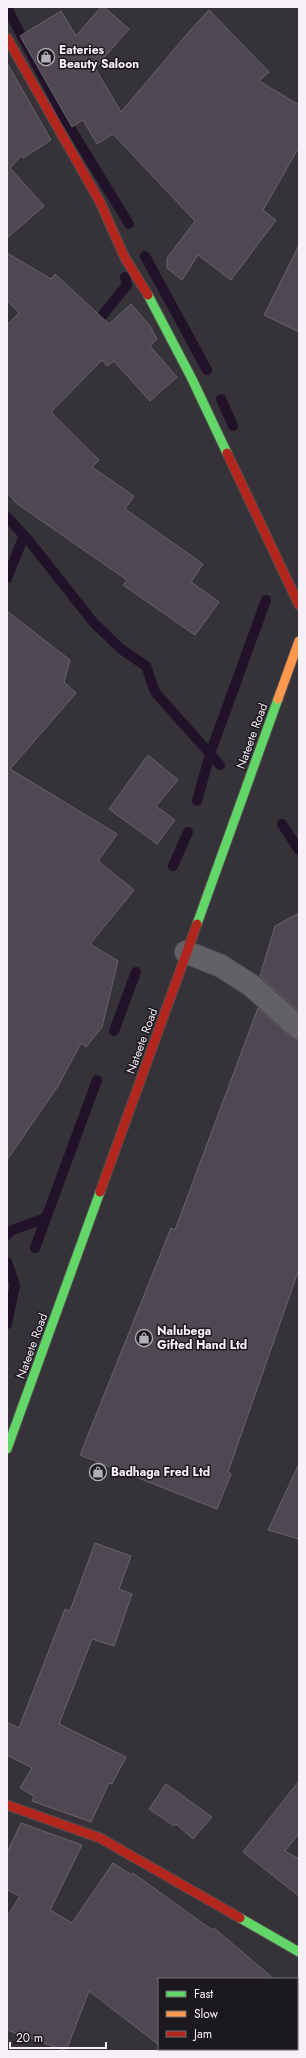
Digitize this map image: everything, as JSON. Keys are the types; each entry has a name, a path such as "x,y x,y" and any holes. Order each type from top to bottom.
{"street":[{"path":"7,38 100,202 125,258 150,298 192,379 299,605"},
{"name":"Nateete Road","path":"7,1449 299,641"},
{"path":"186,952 221,966 252,986 299,1028"},
{"path":"7,1805 100,1838 299,1952"}],"building":[{"path":"101,7 104,7 129,29 95,68 121,112 209,10 269,72 259,81 299,105 299,147 263,210 276,220 231,280 198,255 182,280 167,268 167,258 195,221 113,134 97,144 83,120 72,127 20,36 61,11 76,36"},
{"path":"7,63 51,140 23,158 21,156 10,168 44,206 7,238"},
{"path":"299,245 299,332 264,315"},
{"path":"7,253 51,279 55,274 109,324 131,304 150,326 157,339 150,346 177,377 150,401 114,361 107,366 102,360 51,412 99,460 92,467 134,496 125,509 203,564 191,582 219,602 195,635 123,585 127,580 16,503 7,492 7,325 19,313 7,300"},
{"path":"7,611 70,660 64,682 76,693 10,769 117,834 98,861 134,890 90,944 118,961 102,1027 86,1047 81,1043 58,1086 7,1160"},
{"path":"148,755 178,780 156,806 175,820 157,844 109,809"},
{"path":"299,913 299,1011 260,976 275,926"},
{"path":"258,1008 291,1037 299,1040 299,1269 228,1472 231,1474 217,1509 80,1455 171,1228 175,1230"},
{"path":"299,1464 299,1539 268,1530"},
{"path":"95,1543 131,1556 119,1589 132,1594 114,1646 92,1639 59,1724 126,1757 112,1784 109,1783 91,1822 32,1801 34,1796 20,1788 32,1768 7,1755 7,1722 19,1728 65,1609 70,1611"},
{"path":"299,1781 299,1833 285,1851 299,1859 299,1896 243,1852"},
{"path":"166,1784 212,1817 193,1839 176,1824 174,1826 149,1809"},
{"path":"21,1823 82,1845 50,1910 72,1923 113,1863 132,1875 133,1873 212,1930 214,1928 273,1978 158,1978 158,2044 89,1991 66,2051 7,2030 7,1917 20,1896 7,1890 7,1853"}],"waterway":[{"path":"7,8 66,121 129,224"},
{"path":"145,256 207,370"},
{"path":"93,327 127,285 125,277"},
{"path":"221,399 233,426"},
{"path":"7,517 30,542 93,622 121,649 146,666 155,692 220,765"},
{"path":"7,578 24,536"},
{"path":"197,801 210,754 266,600"},
{"path":"282,824 299,850"},
{"path":"173,866 188,832"},
{"path":"114,1031 136,972"},
{"path":"35,1248 97,1080"},
{"path":"7,1235 12,1230 46,1218"},
{"path":"7,1262 15,1285 7,1324"}],"traffic: fast":[{"path":"148,295 192,379 227,453"},
{"path":"197,924 278,699"},
{"path":"7,1449 100,1192"},
{"path":"240,1918 299,1952"}],"traffic: slow":[{"path":"278,699 299,641"}],"traffic: jam":[{"path":"7,38 100,202 125,258 148,295"},
{"path":"227,453 299,605"},
{"path":"100,1192 197,924"},
{"path":"7,1805 100,1838 240,1918"}],"place":[{"name":"Eateries Beauty Saloon","path":"46,57"},
{"name":"Nalubega Gifted Hand Ltd","path":"144,1338"},
{"name":"Badhaga Fred Ltd","path":"98,1472"}]}
